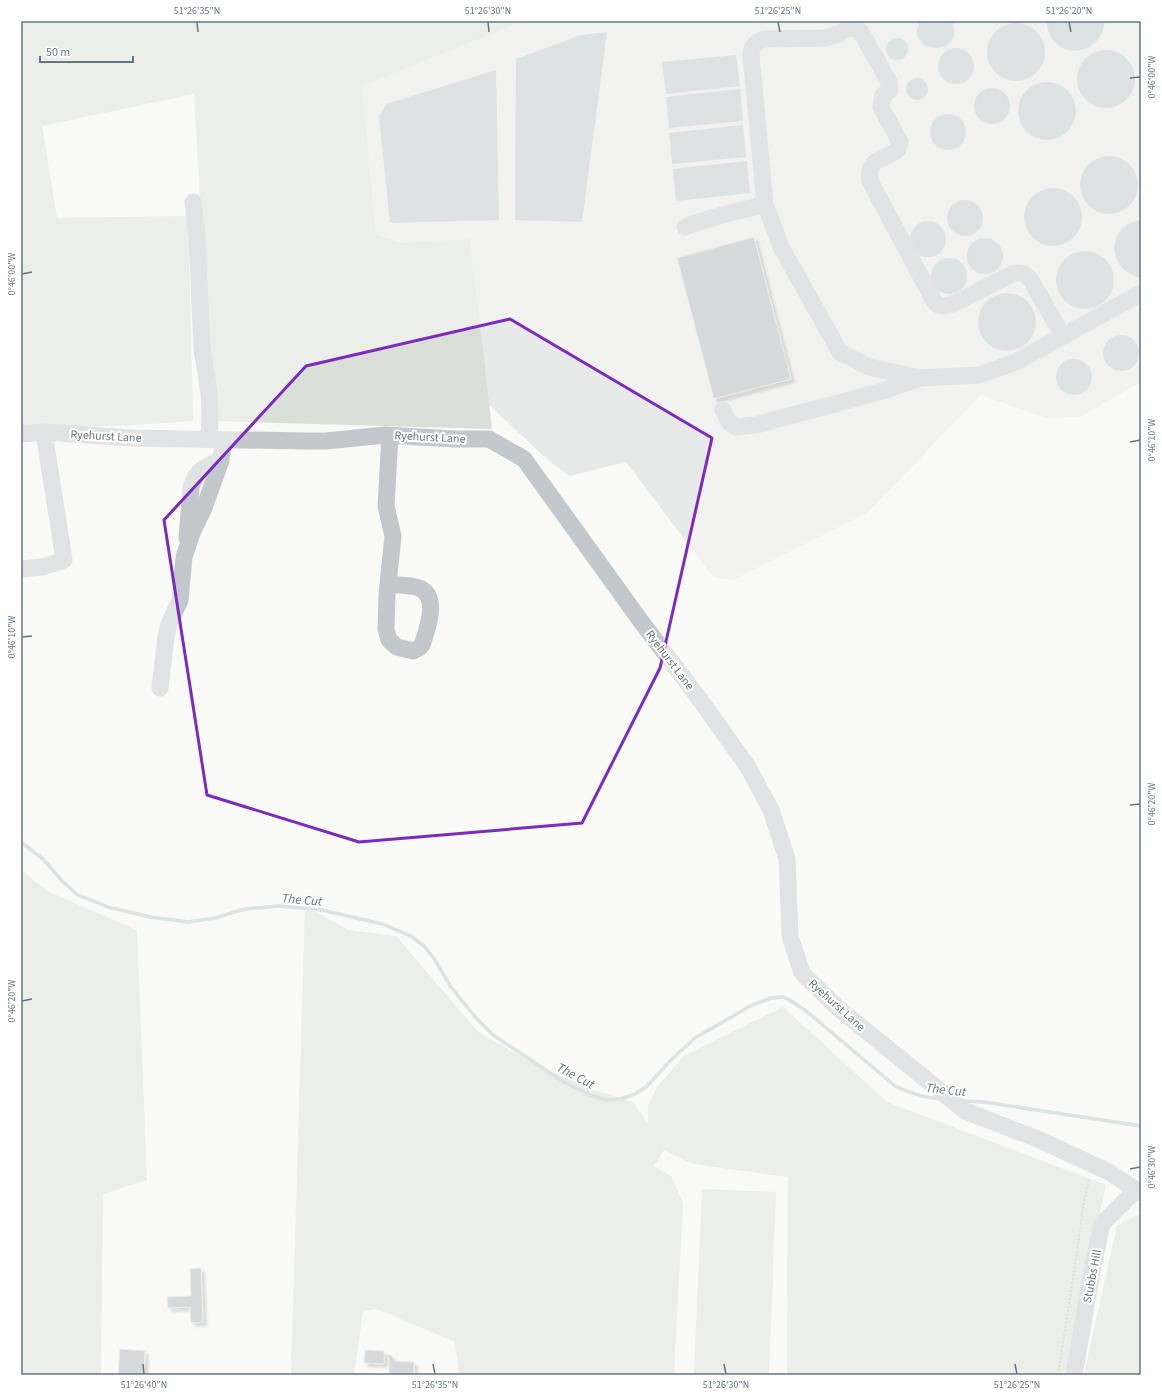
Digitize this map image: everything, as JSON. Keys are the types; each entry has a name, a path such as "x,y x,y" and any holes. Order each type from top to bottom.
{"street":[{"path":"1063,336 1032,282 1027,275 1023,273 1012,274 953,304 942,306 937,305 934,301 870,181 870,166 874,162 895,152 900,145 900,142 881,107 883,95 890,90 889,82 861,32 853,24 839,34 825,38 764,39 754,45 751,50 765,204 781,247 840,352 869,367 920,378 979,375 1016,362 1141,293"},
{"path":"160,688 166,637 169,624 180,600 184,557 221,461 217,440 210,418 209,393 202,349 197,236 193,202"},
{"path":"685,227 704,219 747,210 765,204"},
{"path":"723,410 729,422 736,427 756,425 879,392 920,378"},
{"path":"21,569 43,567 64,560 44,432"},
{"name":"Ryehurst Lane","path":"21,434 44,432 132,438 217,440 326,441 390,436 489,440 524,459 748,767 761,791 771,810 787,859 790,936 802,973 838,1008 965,1111 1038,1139 1092,1164 1109,1172 1139,1192"},
{"path":"388,584 393,536 386,506 390,436"},
{"name":"Stubbs Hill","path":"1074,1375 1102,1224 1139,1192"}],"path":[{"path":"1058,1375 1084,1201 1092,1164"}],"highlighted area":[{"path":"510,319 712,438 660,668 582,823 359,842 207,795 164,520 306,366"}],"shaded area":[{"path":"21,21 524,21 362,86 376,235 402,243 470,239 492,429 213,421 194,94 42,126 57,218 188,216 193,421 107,426 21,427"},
{"path":"524,21 1141,21 1141,382 1080,417 1047,418 981,395 867,513 733,580 713,577 626,462 570,476 548,460 488,404 470,239 402,243 376,235 362,86"},
{"path":"920,21 952,21 954,33 951,42 944,47 935,48 927,46 920,41 917,32"},
{"path":"1047,21 1105,21 1101,34 1094,44 1084,49 1074,51 1064,49 1055,43 1049,34"},
{"path":"1016,23 1027,25 1040,36 1043,41 1045,52 1043,63 1032,76 1027,79 1016,81 1005,79 992,68 989,63 987,52 989,41 1000,28 1005,25"},
{"path":"607,32 582,222 515,220 516,59 581,35"},
{"path":"897,38 905,41 908,49 905,57 897,60 889,57 886,49 889,41"},
{"path":"960,48 969,53 973,59 973,73 969,79 960,84 952,84 943,79 939,73 938,62 943,53 949,49"},
{"path":"1106,50 1117,52 1130,63 1133,68 1135,79 1133,90 1122,103 1117,106 1106,108 1095,106 1082,95 1079,90 1077,79 1079,68 1090,55 1095,52"},
{"path":"736,55 740,86 666,94 662,62"},
{"path":"496,70 499,220 390,223 379,117 386,104"},
{"path":"917,78 925,81 928,89 925,97 917,100 909,97 906,89 909,81"},
{"path":"1047,82 1058,84 1068,90 1074,100 1076,111 1074,122 1068,132 1058,138 1047,140 1036,138 1026,132 1020,122 1018,111 1020,100 1026,90 1036,84"},
{"path":"996,88 1005,93 1009,99 1009,113 1005,119 996,124 988,124 979,119 975,113 974,102 979,93 985,89"},
{"path":"740,89 743,121 669,128 666,97"},
{"path":"952,114 961,119 965,125 965,139 961,145 952,150 944,150 935,145 931,139 930,128 935,119 941,115"},
{"path":"743,125 746,157 672,164 669,133"},
{"path":"1109,156 1120,158 1130,164 1136,174 1138,185 1136,196 1130,206 1120,212 1109,214 1098,212 1088,206 1082,196 1080,185 1082,174 1088,164 1098,158"},
{"path":"747,161 750,193 676,201 673,169"},
{"path":"1053,188 1064,190 1074,196 1080,206 1082,217 1080,228 1074,238 1064,244 1053,246 1042,244 1032,238 1026,228 1024,217 1026,206 1032,196 1042,190"},
{"path":"969,200 978,205 982,211 982,225 978,231 969,236 961,236 952,231 948,225 947,214 952,205 958,201"},
{"path":"1141,220 1141,278 1129,273 1121,266 1116,257 1114,248 1116,238 1121,230 1129,224"},
{"path":"932,221 941,226 945,232 945,246 941,252 932,257 924,257 915,252 911,246 910,235 915,226 921,222"},
{"path":"989,238 998,243 1002,249 1002,263 998,269 989,274 981,274 972,269 968,263 967,252 972,243 978,239"},
{"path":"1085,251 1096,253 1106,259 1112,269 1114,280 1112,291 1106,301 1096,307 1085,309 1074,307 1064,301 1058,291 1056,280 1058,269 1064,259 1074,253"},
{"path":"953,258 962,263 966,269 966,283 962,289 953,294 945,294 936,289 932,283 931,272 936,263 942,259"},
{"path":"1007,293 1018,295 1028,301 1034,311 1036,322 1034,333 1028,343 1018,349 1007,351 996,349 986,343 980,333 978,322 980,311 986,301 996,295"},
{"path":"1125,335 1134,340 1138,346 1138,360 1134,366 1125,371 1117,371 1108,366 1104,360 1103,349 1108,340 1114,336"},
{"path":"1078,359 1087,364 1091,370 1091,384 1087,390 1078,395 1070,395 1061,390 1057,384 1056,373 1061,364 1067,360"},
{"path":"21,870 47,891 137,930 147,1180 103,1194 101,1375 21,1375"},
{"path":"305,906 348,930 396,936 478,1032 542,1068 597,1091 633,1102 648,1124 648,1105 657,1087 684,1056 783,1007 887,1102 1106,1185 1065,1375 787,1375 788,1177 693,1164 664,1150 654,1166 671,1176 683,1203 674,1375 459,1375 455,1342 377,1309 363,1311 354,1375 291,1375"},
{"path":"702,1189 776,1192 769,1375 694,1375"},
{"path":"1141,1213 1141,1375 1084,1375 1117,1226"}],"building":[{"path":"754,237 791,379 714,399 677,258"},
{"path":"201,1268 203,1322 191,1323 190,1307 168,1308 167,1297 191,1296 190,1269"},
{"path":"120,1349 145,1351 144,1375 118,1375"},
{"path":"365,1350 384,1351 384,1355 391,1355 395,1361 414,1362 414,1375 389,1375 389,1358 384,1357 384,1364 364,1363"}],"waterway":[{"name":"The Cut","path":"21,842 43,859 63,882 78,895 108,907 150,917 188,922 215,918 245,909 279,906 322,910 382,924 411,936 425,947 435,960 451,987 477,1019 493,1035 564,1082 588,1094 606,1100 620,1099 635,1094 646,1087 673,1058 695,1038 752,1005 771,998 783,997 805,1010 895,1086 917,1095 940,1099"},
{"name":"The Cut","path":"962,1101 984,1102 1141,1126"}]}
